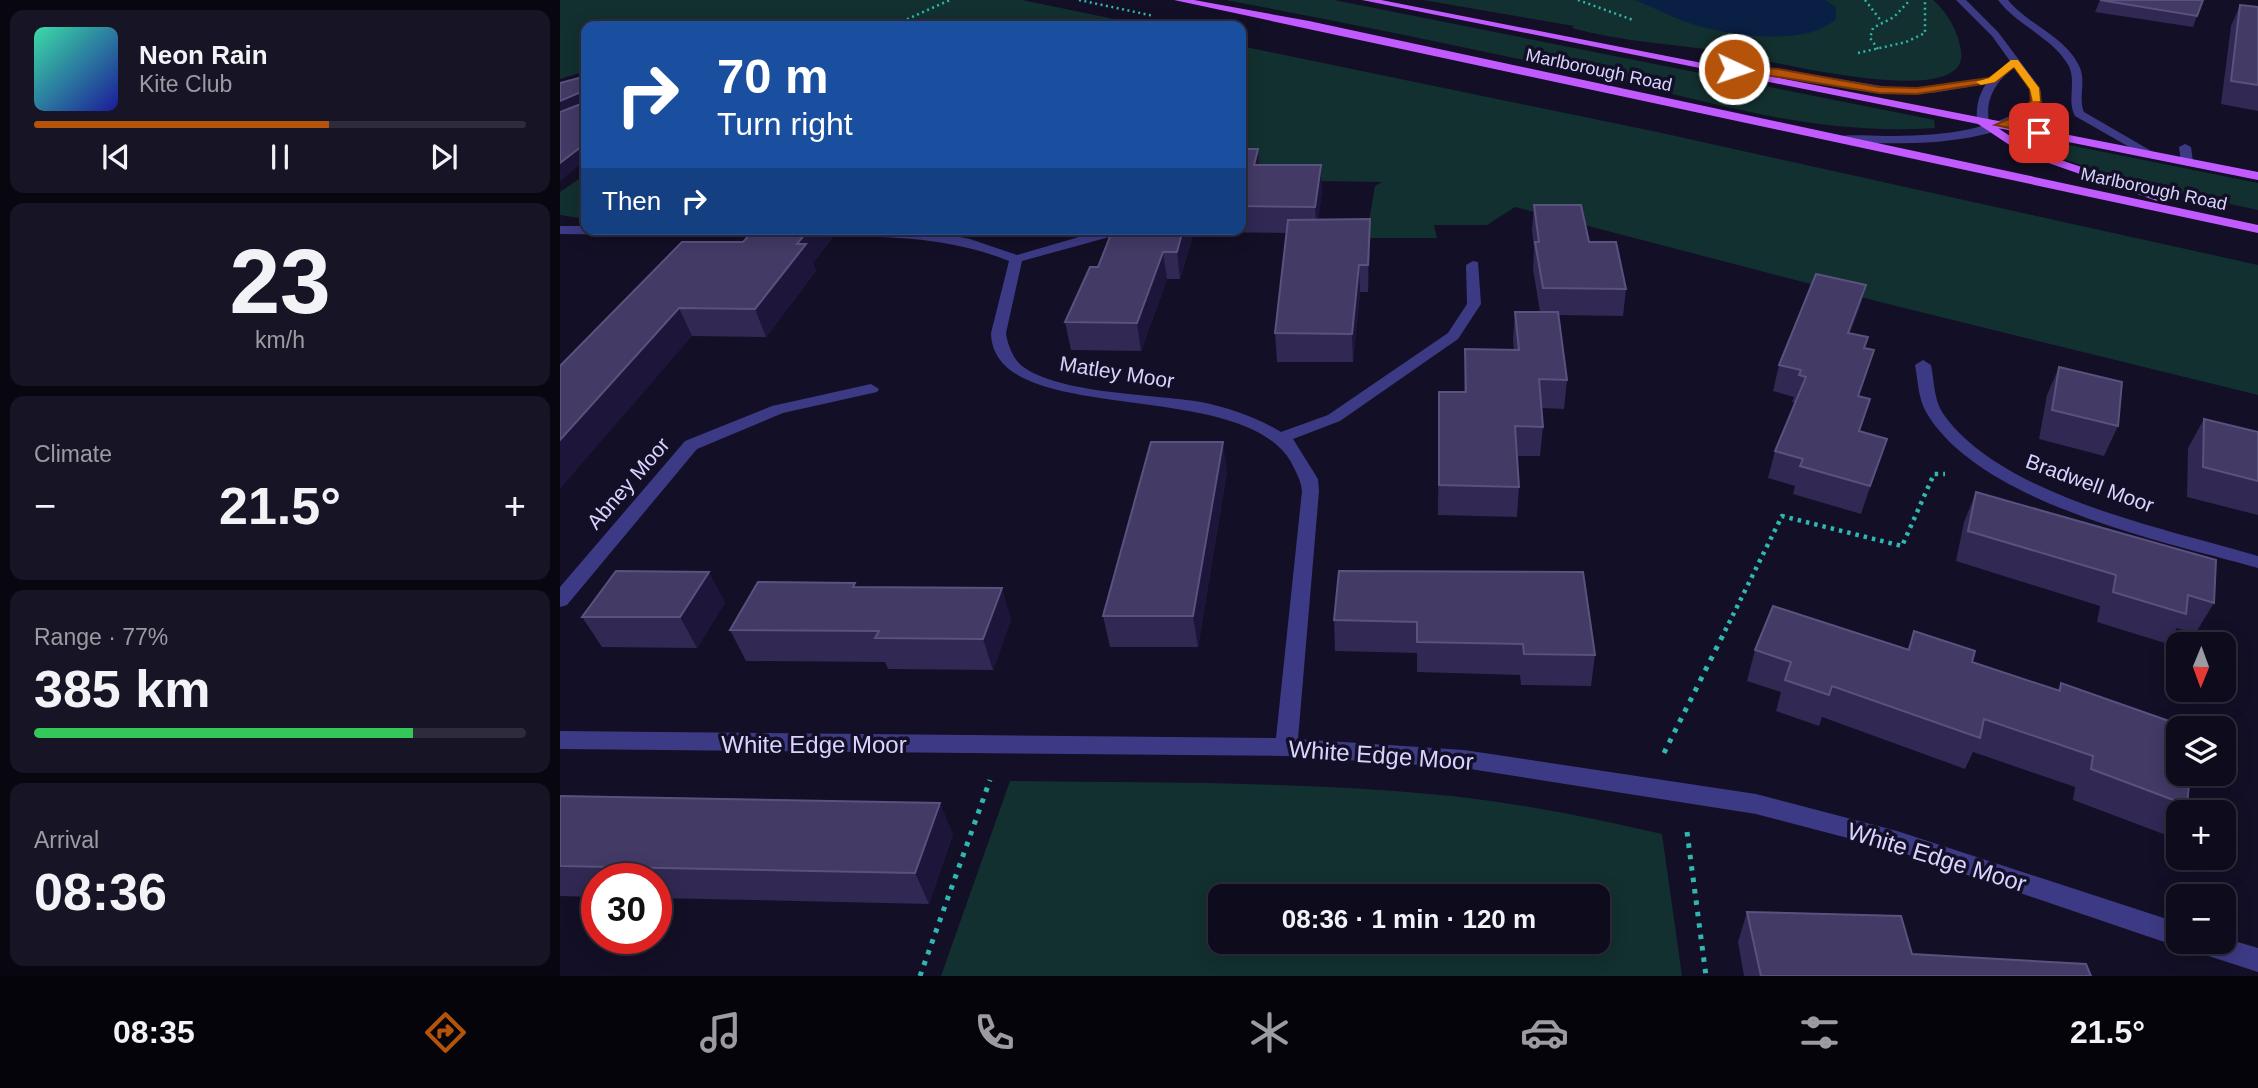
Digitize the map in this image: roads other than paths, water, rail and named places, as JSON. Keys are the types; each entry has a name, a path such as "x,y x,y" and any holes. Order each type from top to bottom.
{"main road":[{"name":"Marlborough Road","path":"1179,0 1309,24 1831,139 2258,229"},
{"name":"Marlborough Road","path":"1367,0 2258,176"},
{"path":"1991,125 2027,152 2243,226"}],"street":[{"path":"1831,139 1904,140 1991,125 2021,117 2036,102 2035,88 1986,23 1961,0"},
{"path":"2003,0 2071,61 2080,82 2075,101 2079,114 2149,154"},
{"path":"1712,68 1778,72 1888,90 1932,90 1992,80 2015,62"},
{"path":"1991,125 1980,110 1992,80"},
{"path":"2185,147 2187,162"},
{"path":"560,230 581,230"},
{"path":"926,235 968,240 1016,259 1101,235"},
{"name":"Matley Moor","path":"1016,259 999,342 1006,360 1023,374 1089,393 1197,406 1249,419 1283,437 1299,458 1309,479 1306,559 1286,747"},
{"path":"1283,437 1334,418 1452,336 1464,324 1474,304 1473,265"},
{"name":"Bradwell Moor","path":"1923,365 1932,410 1968,451 1998,471 2040,492 2107,516 2258,562"},
{"name":"Abney Moor","path":"560,600 691,445 778,409 871,389"},
{"name":"White Edge Moor","path":"560,740 1286,747 1464,759 1648,785 1756,804 1896,841 2166,931"},
{"path":"2236,953 2258,960"}],"water":[{"path":"1635,0 1825,0 1836,7 1836,19 1805,34 1744,35 1689,23"}]}
